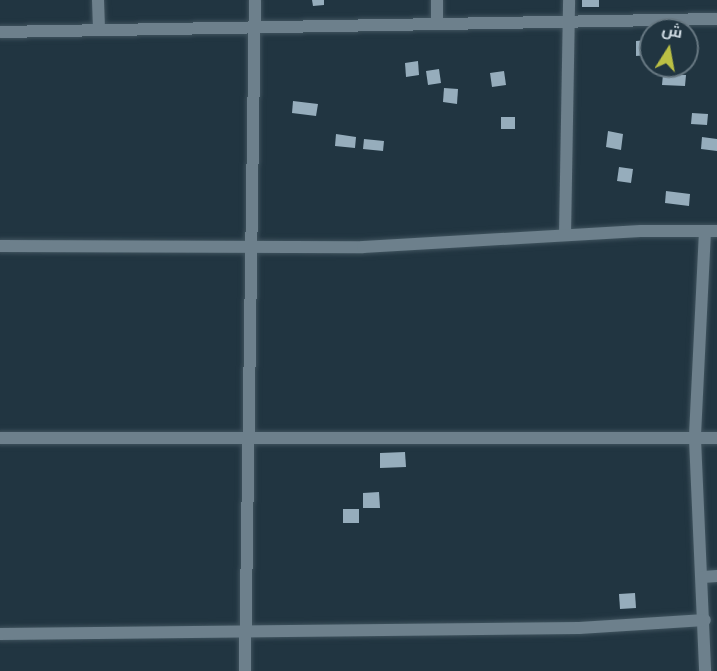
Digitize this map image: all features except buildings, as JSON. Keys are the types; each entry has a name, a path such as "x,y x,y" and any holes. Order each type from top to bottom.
{"street":[{"path":"98,0 99,29"},
{"path":"245,671 255,0"},
{"path":"437,0 437,22"},
{"path":"565,235 569,0"},
{"path":"0,32 255,28 437,22 717,19"},
{"path":"0,246 251,248 375,246 565,235 711,231 695,439 705,620 705,671"},
{"path":"0,438 584,435 717,438"},
{"path":"703,577 717,576"},
{"path":"0,634 567,628 705,620"}]}
